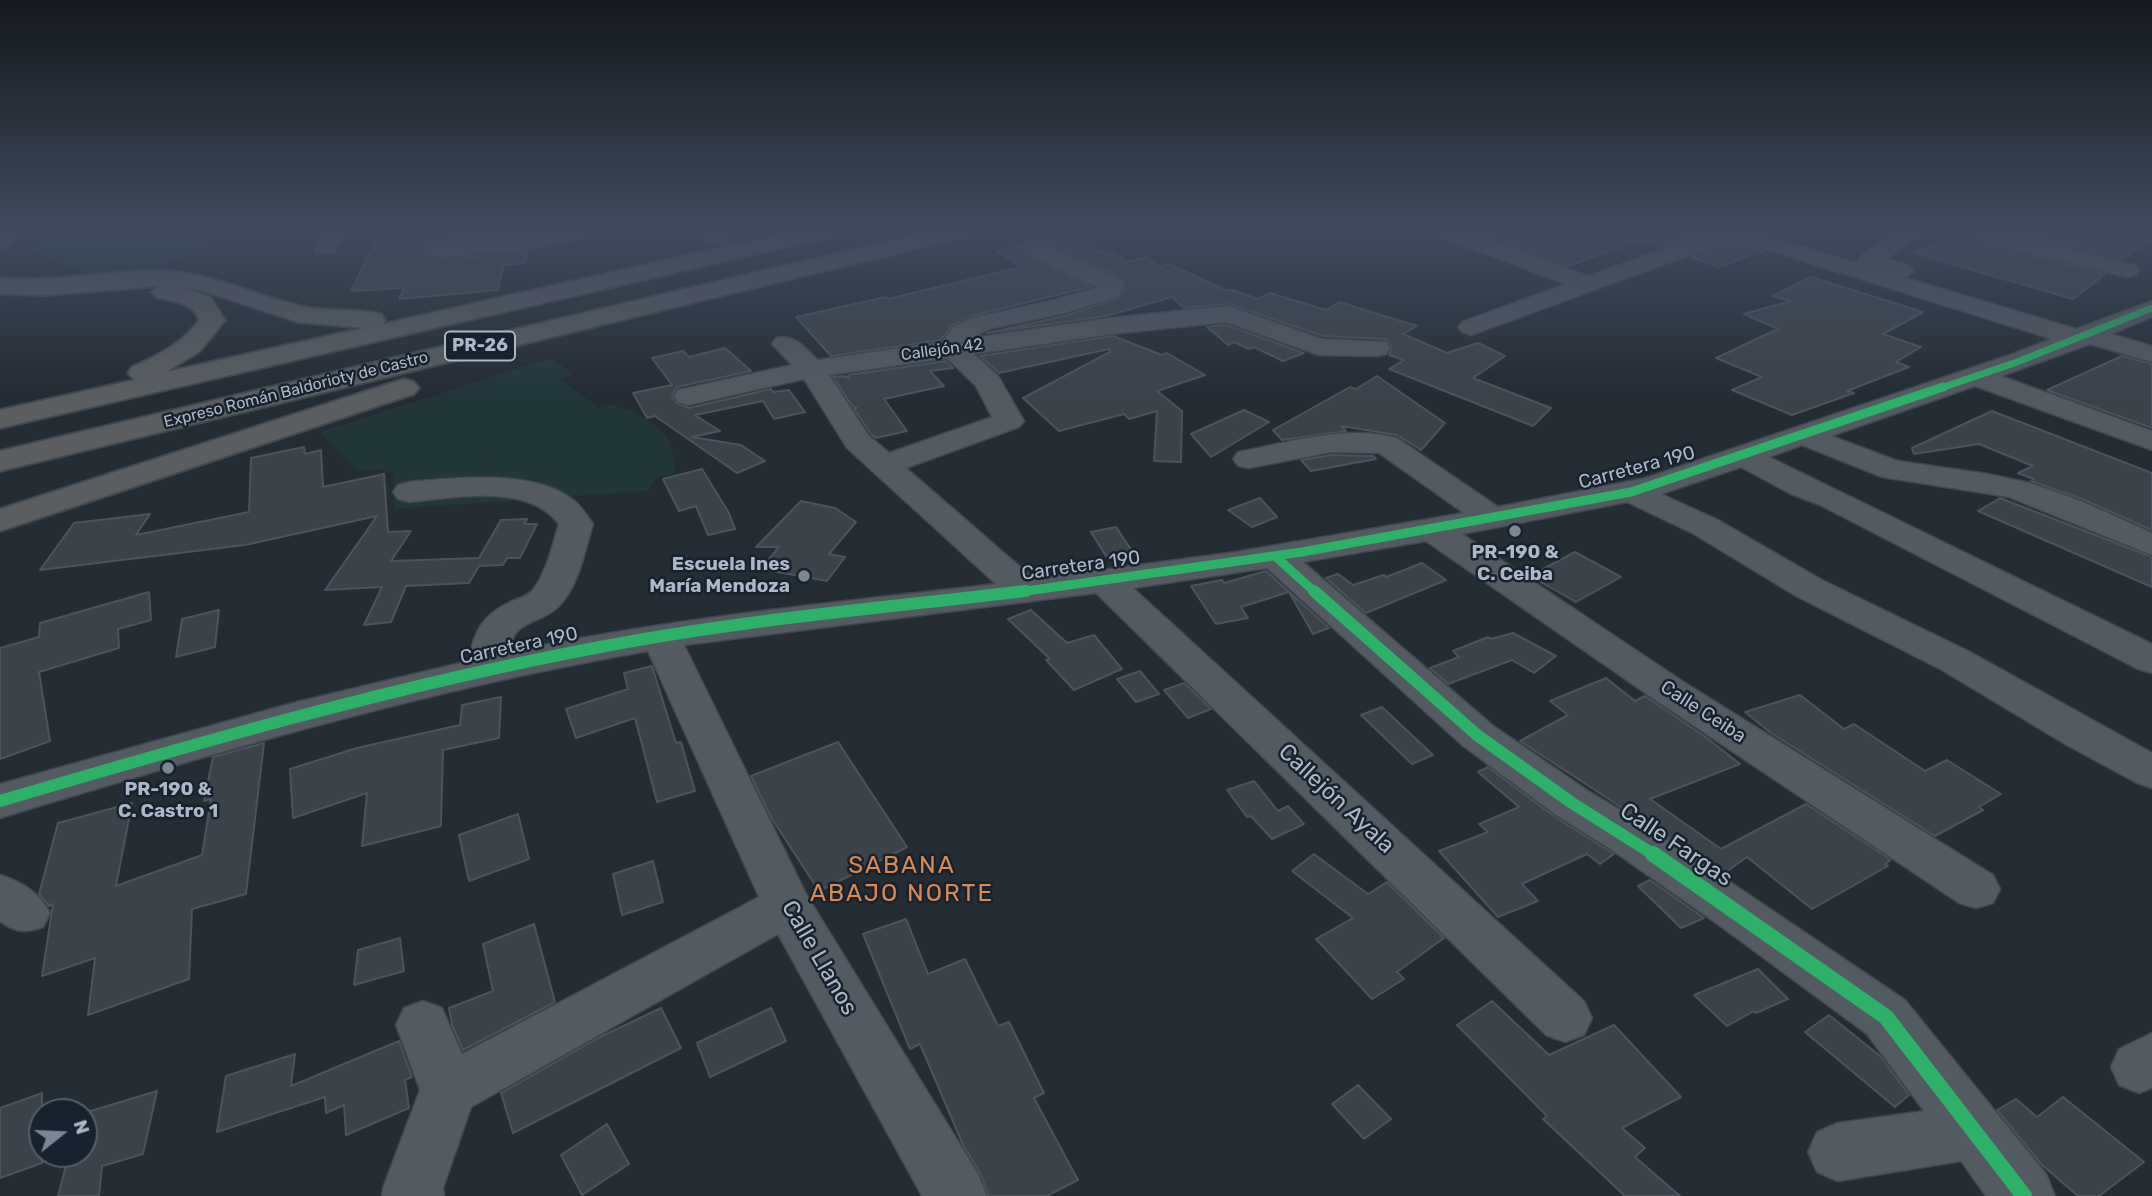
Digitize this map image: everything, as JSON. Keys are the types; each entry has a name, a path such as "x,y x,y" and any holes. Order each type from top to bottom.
{"highway":[{"path":"9,287 38,287"},
{"path":"219,287 288,311 323,318 403,319 468,311"},
{"path":"0,418 576,287"},
{"name":"Expreso Román Baldorioty de Castro","path":"0,437 642,287"},
{"name":"Expreso Román Baldorioty de Castro","path":"0,461 727,287"},
{"path":"0,310 100,292 151,291 173,293 203,302 210,310 212,320 197,340 158,365 102,387 0,418"},
{"path":"0,520 391,392 634,319 705,292"}],"street":[{"path":"885,465 1009,421 988,382 953,348 962,333 981,323 1055,308 1110,291 1111,287"},
{"path":"1471,327 1580,287"},
{"path":"1911,287 1956,301 2092,334 2152,354"},
{"path":"1956,287 1969,293 1956,301"},
{"name":"Callejón 42","path":"688,396 812,369 1111,326 1228,314 1319,346 1377,348"},
{"name":"Carretera 190","path":"0,801 230,733 361,698 487,670 661,637 1276,557 1644,489 2092,334 2152,317"},
{"path":"785,344 812,369 858,442 1026,591"},
{"path":"1974,376 2152,441"},
{"path":"1804,435 1856,458 1892,469 2022,491 2152,545"},
{"path":"1249,459 1331,443 1386,444 1492,518"},
{"path":"1744,456 2152,660"},
{"path":"410,492 464,487 525,490 561,505 576,524 559,574 545,600 513,615 492,636 487,670"},
{"path":"1802,487 1816,499 1887,539 2152,676"},
{"path":"1644,489 2129,738 2152,741"},
{"path":"1644,489 1809,588 1956,661 2080,734 2152,772"},
{"name":"Calle Ceiba","path":"1433,530 1668,690 1976,889"},
{"name":"Calle Fargas","path":"1276,557 1486,742 1572,803 1715,896 1886,1017 1976,1130 2024,1196"},
{"name":"Callejón Ayala","path":"1104,581 1565,1018"},
{"name":"Calle Llanos","path":"661,637 787,905 956,1196"},
{"path":"448,1090 787,905"},
{"path":"413,1196 448,1090 423,1025"},
{"path":"1838,1152 1976,1130"}],"green space":[{"path":"551,358 573,374 559,379 600,408 612,404 643,417 659,429 670,443 675,473 658,477 648,491 394,509 394,473 378,469 358,472 320,432"}],"building":[{"path":"353,287 499,287 498,290 399,299 404,288 351,291"},
{"path":"939,287 1090,287 971,316 952,325 941,340 831,356 796,317 886,297 888,299"},
{"path":"1125,287 1219,287 1258,299 1270,293 1326,310 1339,302 1417,326 1403,334 1447,353 1478,343 1505,356 1473,378 1551,408 1533,426 1389,369 1404,360 1389,355 1392,347 1386,339 1323,336 1229,304 1184,308 1172,297 1106,316 987,333 1065,316 1121,297"},
{"path":"1791,287 1842,287 1923,312 1883,334 1921,347 1896,362 1909,367 1847,391 1854,393 1792,415 1732,390 1762,377 1716,358 1778,329 1744,314 1791,301 1773,296"},
{"path":"2031,287 2089,287 2073,299"},
{"path":"1226,325 1304,353 1283,361 1254,347 1249,349 1234,342 1228,345 1207,327"},
{"path":"1113,336 1162,355 1167,353 1205,375 1157,391 1182,411 1181,462 1154,461 1157,411 1129,419 1124,414 1059,431 1023,398 1110,352 1109,349 999,373 980,356"},
{"path":"725,348 751,371 677,387 672,395 676,403 689,408 771,389 773,392 789,390 805,412 774,419 763,401 695,415 720,431 692,437 741,445 765,461 737,473 655,416 647,418 633,393 672,385 652,358 683,351 689,357"},
{"path":"2122,356 2152,364 2152,428 2047,390"},
{"path":"946,361 953,368 930,371 944,386 884,399 907,431 876,438 833,377 849,378 848,375"},
{"path":"1377,376 1445,423 1421,450 1397,435 1341,426 1346,431 1282,440 1273,430 1350,387 1356,389"},
{"path":"1244,410 1269,422 1211,457 1191,434"},
{"path":"1992,411 2152,473 2152,530 2082,499 2031,481 2034,479 2018,473 2033,466 1979,444 1914,454 1912,448"},
{"path":"304,447 305,454 321,450 323,487 384,474 388,532 411,531 391,561 479,558 501,520 527,519 524,524 537,524 520,558 507,558 503,565 479,566 469,583 406,586 391,622 364,625 382,587 325,590 377,516 245,545 40,570 74,523 150,514 136,535 249,512 251,458"},
{"path":"1331,455 1373,456 1376,459 1311,471 1301,460"},
{"path":"702,469 729,513 735,529 708,535 696,506 679,511 663,479"},
{"path":"1260,498 1277,517 1252,527 1228,510"},
{"path":"2000,498 2152,557 2152,587 1978,511"},
{"path":"801,501 835,508 856,522 829,554 845,557 827,581 761,569 779,547 756,547"},
{"path":"1116,527 1132,551 1106,556 1091,532"},
{"path":"1575,552 1621,577 1576,602 1530,576"},
{"path":"1422,563 1446,580 1366,613 1326,578 1338,574 1353,585 1384,575 1386,577"},
{"path":"1266,571 1329,628 1313,634 1289,592 1241,607 1248,618 1216,624 1191,586 1222,580 1224,583"},
{"path":"149,592 151,620 118,629 119,648 39,672 50,741 0,759 0,648 39,637 40,623"},
{"path":"219,610 215,647 176,657 182,619"},
{"path":"1031,610 1067,643 1094,635 1122,669 1074,690 1046,660 1050,659 1008,619"},
{"path":"1513,633 1556,656 1534,673 1512,660 1448,684 1430,668 1459,657 1453,651 1488,637 1491,639"},
{"path":"652,666 676,743 681,742 695,791 657,802 635,718 576,738 566,709 628,689 624,673"},
{"path":"1140,671 1159,694 1136,702 1117,679"},
{"path":"1606,678 1635,701 1645,696 1740,764 1650,799 1721,849 1806,804 1891,860 1885,864 1888,866 1812,909 1747,857 1723,874 1520,741 1568,715 1550,701"},
{"path":"1184,683 1211,709 1188,718 1164,690"},
{"path":"1800,695 1844,729 1854,724 1925,771 1947,760 2001,794 1979,807 1983,810 1935,836 1771,733 1745,712"},
{"path":"501,697 499,738 443,750 441,826 362,846 367,793 293,818 290,769 357,748 460,725 462,705"},
{"path":"1382,707 1433,755 1412,764 1361,715"},
{"path":"838,742 907,847 819,891 772,819 751,776"},
{"path":"264,743 246,894 192,909 189,979 88,1015 95,958 42,976 53,904 49,906 39,894 58,823 132,803 116,886 202,855 211,799 204,801 213,757"},
{"path":"1488,767 1555,817 1614,854 1600,864 1587,854 1522,884 1538,901 1498,917 1439,851 1488,832 1479,824 1519,807 1478,772"},
{"path":"1254,781 1278,811 1288,806 1304,824 1272,839 1251,816 1247,817 1227,790"},
{"path":"518,814 529,859 469,881 459,835"},
{"path":"1314,854 1368,894 1387,882 1444,938 1397,972 1404,979 1372,999 1316,939 1353,918 1292,871"},
{"path":"653,861 663,902 622,915 613,874"},
{"path":"1650,880 1704,918 1681,928 1638,886"},
{"path":"906,919 928,974 965,959 998,1026 1009,1022 1044,1093 1034,1098 1078,1180 1047,1196 989,1196 980,1173 963,1145 920,1044 910,1049 863,934"},
{"path":"534,924 555,1002 463,1050 452,1025 449,1008 493,991 483,944"},
{"path":"400,938 404,971 354,985 358,950"},
{"path":"1758,969 1788,999 1756,1013 1754,1011 1727,1026 1694,995"},
{"path":"1492,1001 1549,1055 1614,1025 1681,1097 1622,1128 1645,1148 1635,1157 1680,1196 1625,1196 1543,1119 1547,1116 1457,1025"},
{"path":"661,1008 681,1048 513,1133 501,1093 598,1038"},
{"path":"771,1008 786,1041 710,1077 697,1043"},
{"path":"1829,1015 1880,1056 1909,1095 1895,1107 1805,1032"},
{"path":"399,1041 412,1077 405,1080 409,1108 346,1135 344,1105 326,1113 325,1097 217,1132 226,1076 295,1054 291,1086"},
{"path":"1358,1085 1391,1119 1364,1139 1332,1104"},
{"path":"157,1091 143,1154 102,1166 99,1196 58,1196 65,1168 98,1168 98,1109"},
{"path":"42,1093 42,1098 28,1098"},
{"path":"2063,1097 2144,1162 2099,1196 2078,1196 2042,1165 1997,1110 2016,1099 2037,1117"},
{"path":"28,1098 28,1168 0,1178 0,1108"},
{"path":"607,1124 629,1164 582,1195 561,1155"}],"cycle path":[{"path":"0,801 223,736 372,697 598,647 724,627 1170,572 1302,552 1631,492 2017,362 2152,308"},
{"path":"1276,557 1477,735 1572,803 1628,837 1736,911 1886,1017 2024,1196"}],"place":[{"name":"PR-190 & C. Ceiba","path":"1515,531"},
{"name":"Escuela Ines María Mendoza","path":"804,576"},
{"name":"PR-190 & C. Castro 1","path":"168,768"}],"district":[{"name":"SABANA ABAJO NORTE","path":"902,880"}]}
